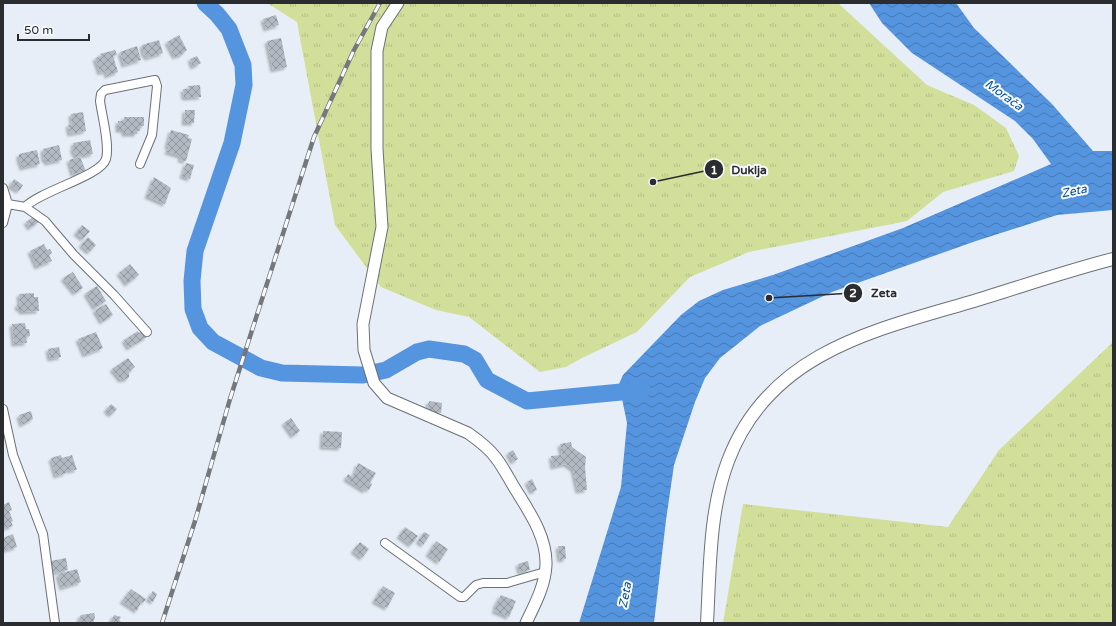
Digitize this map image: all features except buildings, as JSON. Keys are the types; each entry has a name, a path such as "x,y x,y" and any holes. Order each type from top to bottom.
{"main road":[{"path":"707,623 715,517 723,477 735,446 746,426 762,404 780,385 818,356 859,336 1113,259"}],"street":[{"path":"398,3 382,28 377,51 377,150 382,227 363,324 362,338 366,361 374,384 387,398 468,433 496,457 540,531 544,546 545,572 543,586 526,623"},
{"path":"25,207 54,189 94,172 102,165 106,159 106,150 100,100 101,94 105,90 155,80 157,86 152,135 140,164"},
{"path":"3,188 8,204 3,223"},
{"path":"8,204 25,207 45,221 74,255 114,295 147,332"},
{"path":"3,409 17,466 43,534 55,623"},
{"path":"385,543 460,597 464,597 476,585 483,583 507,583 545,572"}],"green space":[{"path":"267,3 838,3 927,85 974,105 1006,128 1019,156 1014,171 943,192 907,221 749,252 690,277 637,332 566,367 540,372 469,317 436,310 381,287 335,225 297,22"},
{"path":"1113,342 1113,623 723,623 743,504 948,527 999,450"}],"water":[{"name":"Morača","path":"869,3 956,3 974,28 1052,104 1093,151 1113,151 1113,210 1057,215 976,241 832,292 760,326 720,358 705,378 695,402 674,465 654,623 579,623 621,487 627,423 619,384 623,375 681,315 699,301 723,290 773,275 903,228 1051,164 1033,139 1015,121 912,53 882,23"}],"waterway":[{"path":"205,3 217,14 229,29 243,65 244,85 232,143 195,251 192,281 193,309 200,328 213,342 261,368 282,373 363,375 386,370 417,352 429,349 464,354 475,360 487,380 527,401 642,390"}],"railway":[{"path":"162,623 195,521 230,399 314,137 354,50 380,3"}],"place":[{"name":"Duklja","path":"653,182"},
{"name":"Zeta","path":"769,298"}]}
